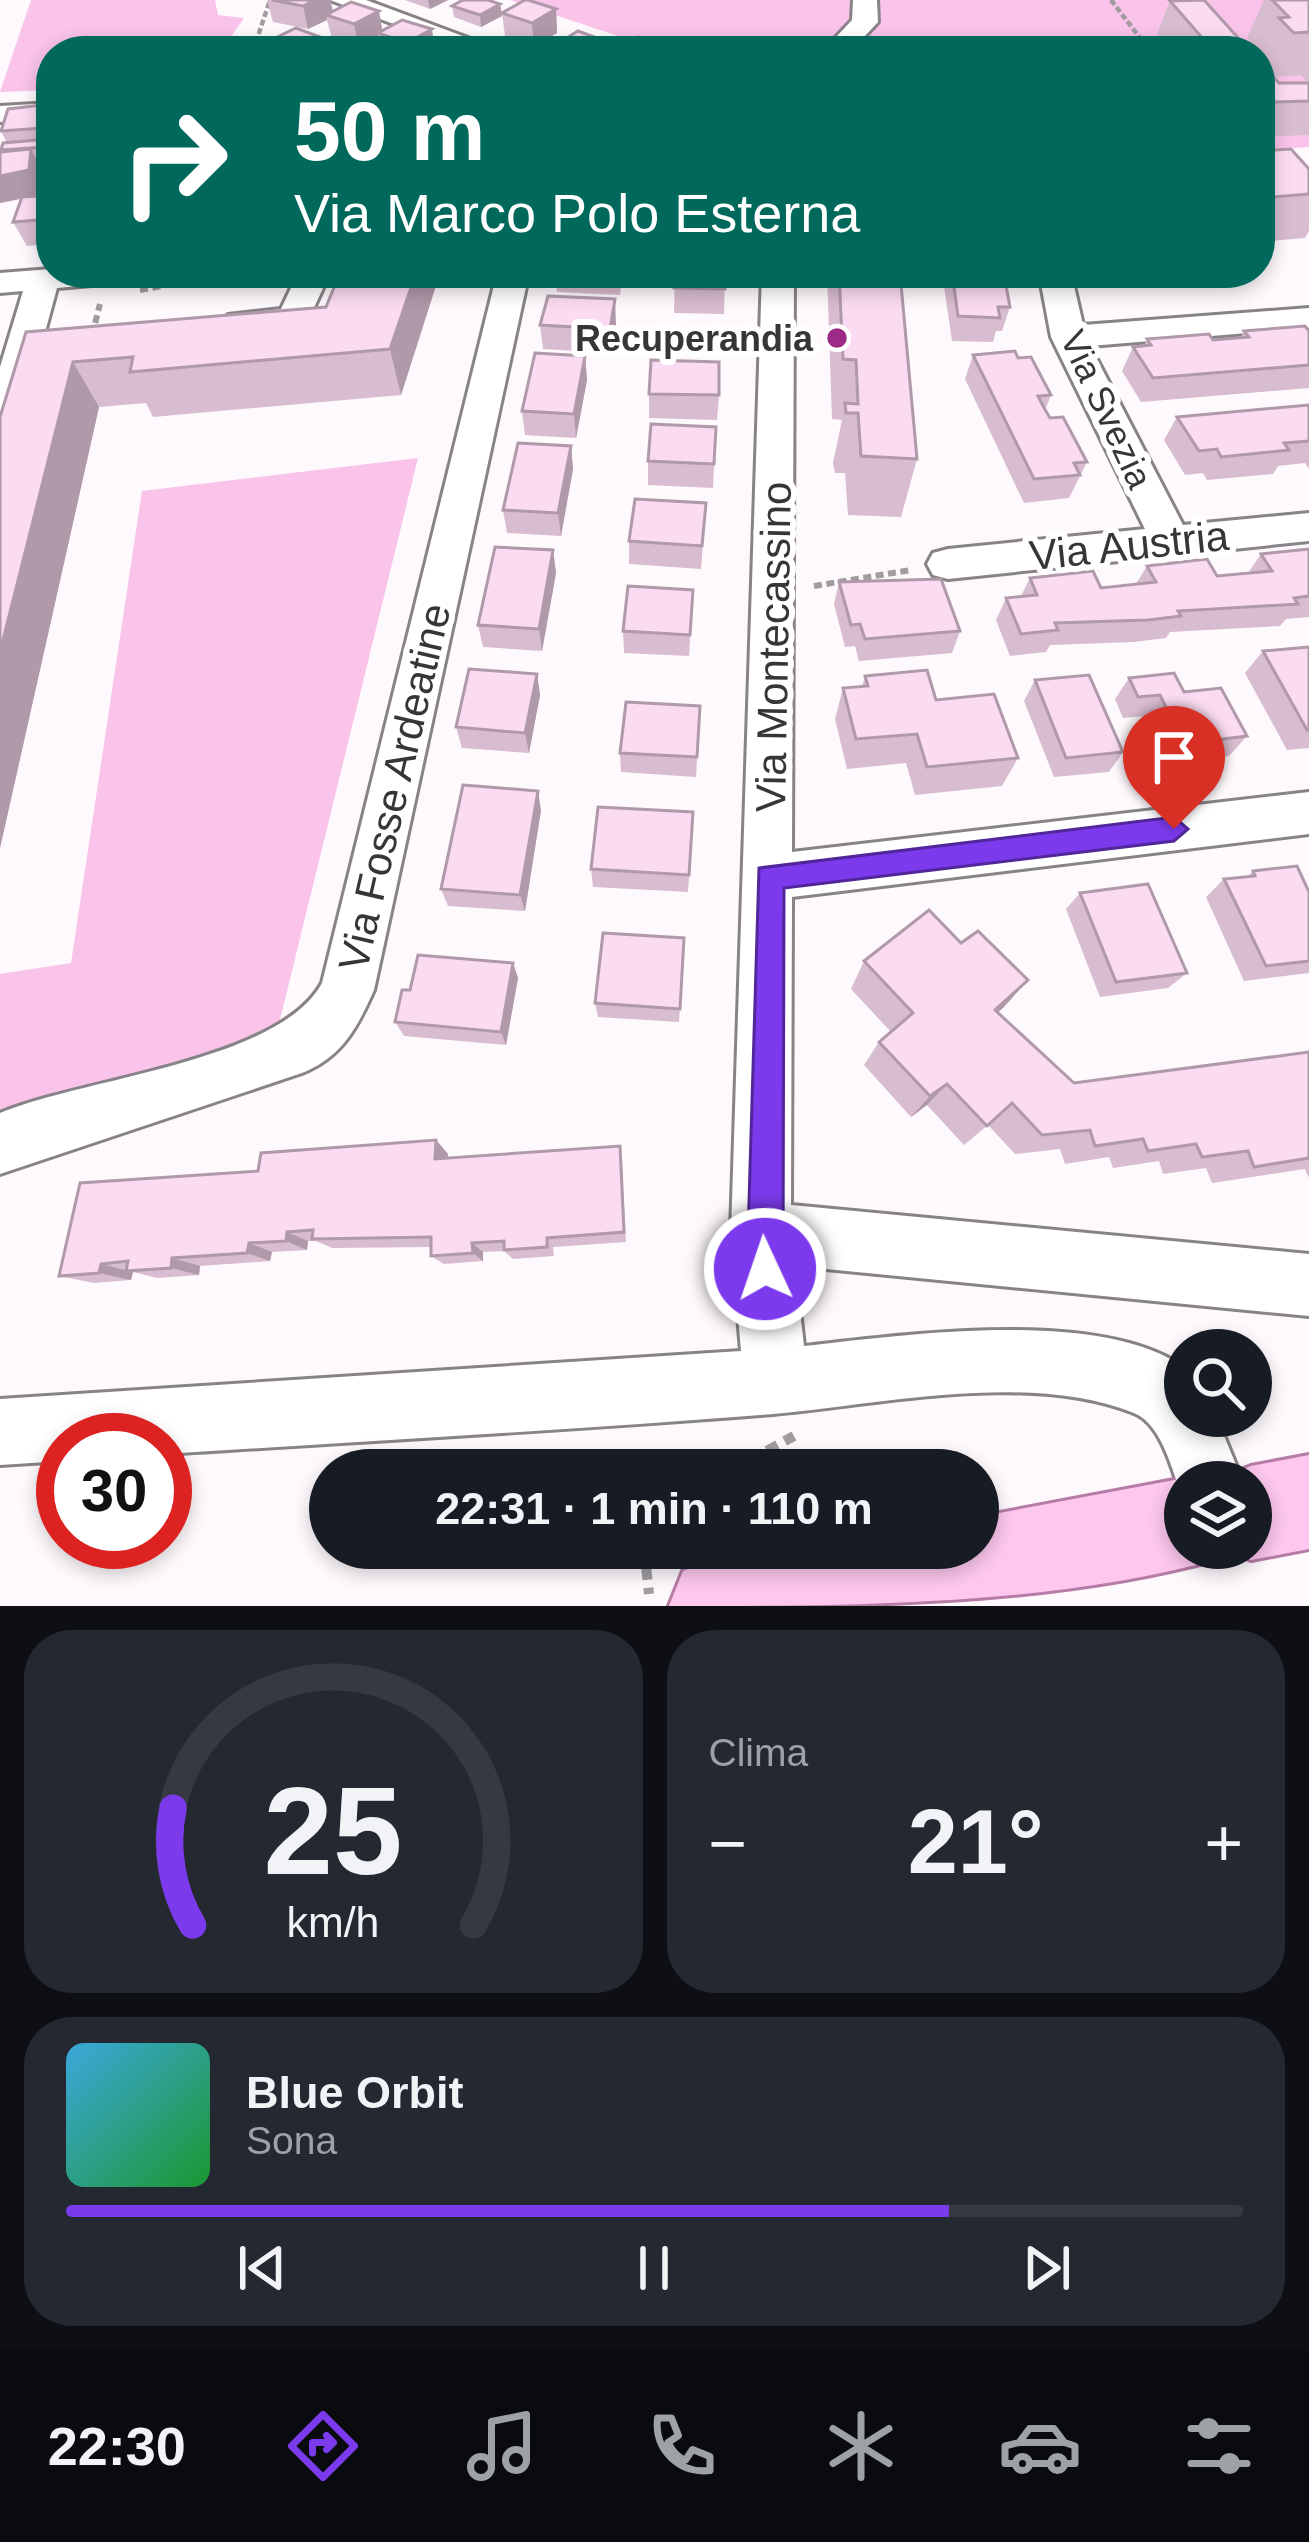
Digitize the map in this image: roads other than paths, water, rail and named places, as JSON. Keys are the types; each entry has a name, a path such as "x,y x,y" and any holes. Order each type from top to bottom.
{"main road":[{"path":"1272,1509 1309,1502"},
{"path":"718,1606 932,1574 1164,1529"}],"street":[{"path":"342,0 446,36"},
{"path":"851,36 865,22 865,0"},
{"path":"0,115 36,112"},
{"path":"0,283 36,280"},
{"path":"0,428 41,288"},
{"path":"204,325 294,317 307,288"},
{"name":"Via Fosse Ardeatine","path":"0,1145 14,1136 170,1093 302,1046 329,1022 347,990 509,288"},
{"name":"Via Montecassino","path":"776,1381 761,1232 778,288"},
{"name":"Via Svezia","path":"1058,288 1068,337 1171,541"},
{"path":"1068,337 1309,318"},
{"path":"26,340 70,337"},
{"name":"Via Austria","path":"949,564 1309,527"},
{"path":"770,877 1309,813"},
{"path":"761,1232 1309,1285"},
{"path":"0,1432 776,1381 942,1365 1067,1362 1158,1387 1180,1409 1201,1461"}],"place":[{"name":"Recuperandia","path":"837,338"}]}
